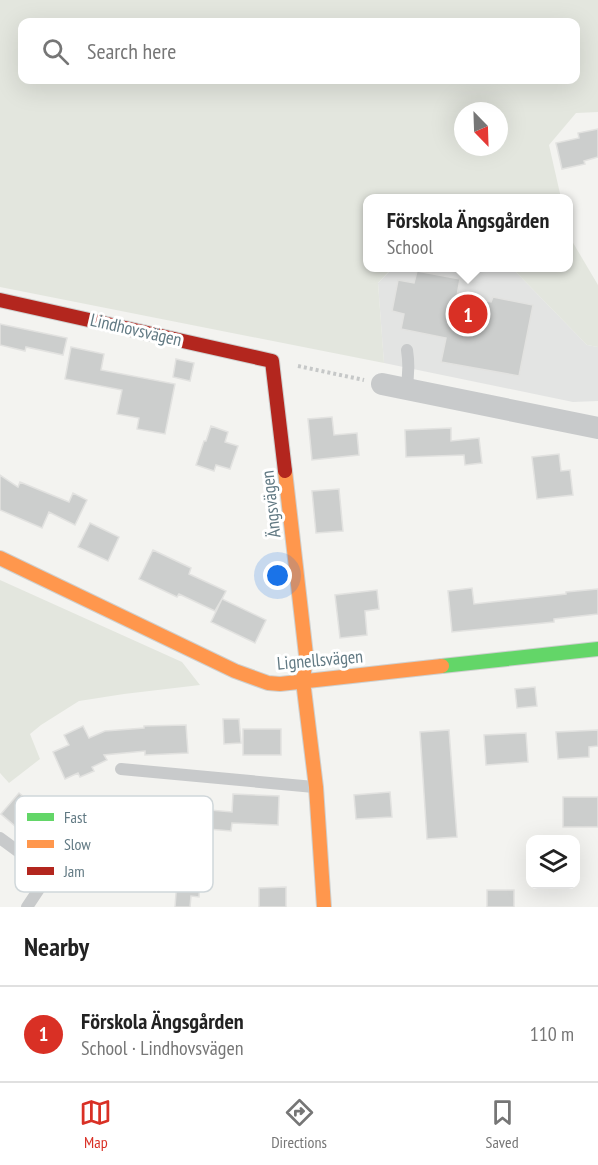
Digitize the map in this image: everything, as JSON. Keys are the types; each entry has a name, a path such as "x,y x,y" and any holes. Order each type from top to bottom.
{"street":[{"name":"Lindhovsvägen","path":"0,300 272,361"},
{"name":"Ängsvägen","path":"272,361 306,655 303,681 316,787 324,907"},
{"path":"382,384 598,428"},
{"name":"Lignellsvägen","path":"0,558 235,671 268,683 280,684 598,649"}],"lane":[{"path":"406,389 409,375 407,350"},
{"path":"121,769 316,787"},
{"path":"0,838 15,849"},
{"path":"27,907 37,892"}],"path":[{"path":"272,361 382,384"}],"shaded area":[{"path":"0,0 598,0 598,112 576,113 549,145 560,194 363,194 363,272 388,272 378,283 384,363 0,287"},
{"path":"573,243 598,285 598,347 587,345 516,272 573,272"},
{"path":"389,272 516,272 587,345 598,347 598,401 573,402 384,363 378,283"},
{"path":"0,580 182,662 200,685 79,701 30,734 40,759 9,783 0,773"}],"building":[{"path":"598,129 598,157 584,161 585,164 562,169 556,143 579,138 578,133"},
{"path":"417,272 422,272 460,279 457,296 491,302 493,297 533,305 519,376 441,362 446,338 401,329 404,314 392,311 398,280 414,283"},
{"path":"0,324 67,338 63,355 26,347 25,351 0,345"},
{"path":"71,347 104,354 101,370 175,384 165,434 137,429 139,418 117,414 122,390 65,379"},
{"path":"176,359 194,363 190,381 173,377"},
{"path":"332,417 334,435 357,433 359,455 312,460 308,419"},
{"path":"211,426 228,432 225,442 238,446 230,469 216,465 214,471 196,465"},
{"path":"451,428 451,441 479,438 482,463 465,465 464,455 406,457 405,430"},
{"path":"559,454 561,471 570,470 573,495 537,499 532,457"},
{"path":"0,475 18,487 20,482 69,502 73,493 87,500 75,525 49,512 42,528 0,510"},
{"path":"339,489 343,531 316,533 312,491"},
{"path":"90,523 119,537 108,561 78,547"},
{"path":"153,550 191,568 189,574 226,591 215,611 179,594 177,597 139,579"},
{"path":"472,588 474,604 598,589 598,614 554,619 554,622 452,632 448,591"},
{"path":"377,590 379,609 365,611 367,635 340,638 335,595"},
{"path":"222,599 266,620 255,643 211,622"},
{"path":"535,687 537,706 517,708 515,689"},
{"path":"223,719 239,719 241,743 224,744"},
{"path":"186,725 188,753 145,755 145,751 104,755 107,760 92,767 94,771 80,777 78,773 65,779 53,752 69,745 64,735 83,726 89,738 105,731 144,728 144,726"},
{"path":"243,729 281,729 281,755 243,755"},
{"path":"449,730 457,837 427,839 420,732"},
{"path":"598,730 598,746 589,747 589,757 558,759 556,732"},
{"path":"526,733 528,762 486,765 484,735"},
{"path":"390,792 392,817 356,819 354,795"},
{"path":"233,794 279,796 278,825 232,823 231,831 213,829 213,810 232,812"},
{"path":"563,797 598,797 598,827 563,827"},
{"path":"15,798 15,826 1,814"},
{"path":"286,887 286,907 259,907 259,888"},
{"path":"487,890 514,890 514,907 487,907"},
{"path":"176,892 199,892 199,897 191,896 190,907 175,907"}],"traffic: fast":[{"path":"442,666 598,649"}],"traffic: slow":[{"path":"285,471 306,655 303,681 316,787 324,907"},
{"path":"0,558 235,671 268,683 280,684 442,666"}],"traffic: jam":[{"path":"0,300 272,361 285,471"}],"place":[{"name":"Förskola Ängsgården","path":"468,314"}]}
